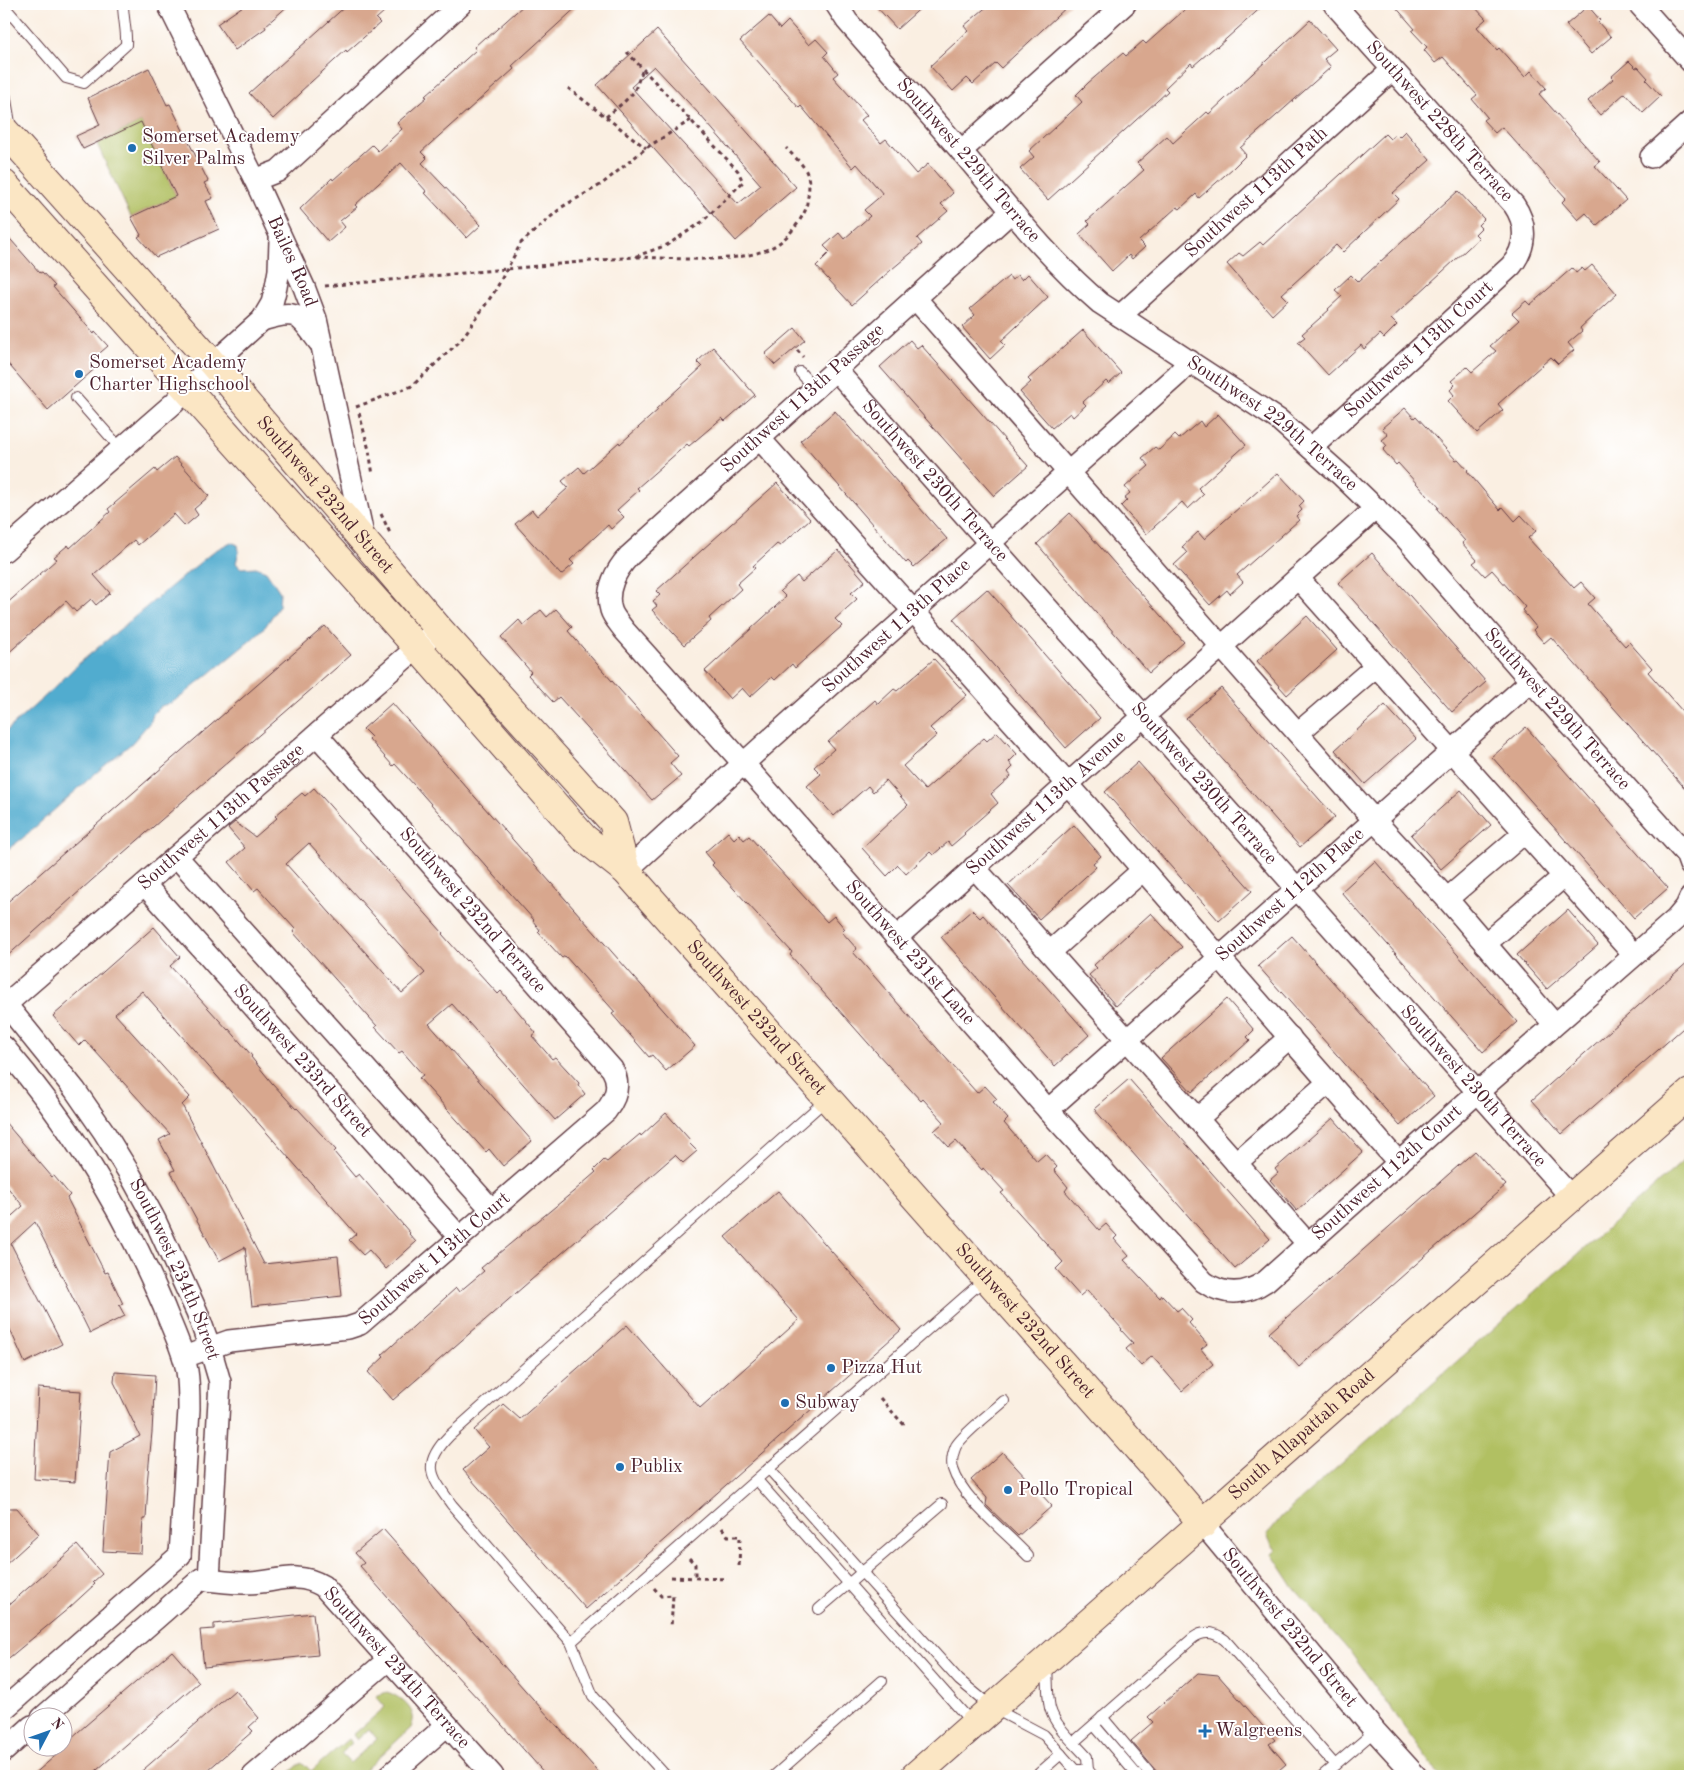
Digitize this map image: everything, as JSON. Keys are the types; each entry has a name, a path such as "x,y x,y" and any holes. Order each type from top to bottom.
{"street":[{"name":"Bailes Road","path":"168,4 255,180 304,287 316,319 364,539"},
{"path":"255,180 278,171 461,4"},
{"name":"Southwest 229th Terrace","path":"836,4 853,28 1012,212 1077,283 1100,303 1279,420 1312,448 1403,535 1686,854 1690,865"},
{"path":"961,151 1125,4"},
{"name":"Southwest 228th Terrace","path":"1334,4 1514,205 1524,226 1522,248"},
{"path":"1639,4 1690,62"},
{"name":"Southwest 113th Path","path":"1120,316 1392,70"},
{"path":"1651,157 1690,122"},
{"name":"Southwest 232nd Street","path":"7,139 213,364 439,629 613,822 626,871"},
{"name":"Southwest 232nd Street","path":"4,184 417,647 584,838 626,871 1162,1476 1375,1730 1416,1776"},
{"name":"Southwest 113th Passage","path":"610,595 615,574 629,556 914,298 1012,212"},
{"path":"4,551 188,390 213,364 262,320 272,303 276,287 279,270 280,235"},
{"name":"Southwest 113th Court","path":"1312,448 1511,266 1522,248"},
{"path":"914,298 1374,820 1446,899 1554,1024"},
{"path":"262,320 282,314 297,317 322,346"},
{"name":"Southwest 113th Place","path":"626,871 914,610 1178,375 1190,361"},
{"name":"Southwest 230th Terrace","path":"835,369 1572,1198"},
{"path":"759,438 1068,784 1399,1163"},
{"name":"Southwest 113th Avenue","path":"896,938 1376,508"},
{"path":"1298,578 1633,954"},
{"name":"Southwest 231st Lane","path":"610,595 611,610 624,630 744,763 1048,1110 1204,1282 1230,1293"},
{"name":"Southwest 113th Passage","path":"4,1004 145,885 439,629"},
{"path":"1298,733 1376,666"},
{"name":"Southwest 112th Place","path":"1048,1110 1531,681"},
{"name":"Southwest 232nd Terrace","path":"317,735 612,1069 617,1080 617,1091"},
{"path":"1446,899 1524,832"},
{"path":"177,857 492,1210"},
{"path":"974,867 1308,1244"},
{"path":"1050,952 1143,870"},
{"path":"1485,944 1564,876"},
{"name":"Southwest 233rd Street","path":"145,885 460,1238"},
{"name":"Southwest 112th Court","path":"1230,1293 1245,1291 1261,1284 1308,1244 1633,954 1676,918 1690,898"},
{"name":"Southwest 234th Street","path":"4,1004 75,1090 131,1176 155,1220 197,1312 210,1348 220,1382 205,1580"},
{"path":"1197,1119 1290,1037"},
{"name":"Southwest 234th Street","path":"4,1047 59,1118 107,1193 153,1282 184,1357 189,1389 189,1409 180,1555"},
{"path":"1236,1163 1329,1082"},
{"name":"Southwest 113th Court","path":"184,1357 239,1340 348,1328 360,1324 606,1111 614,1100 617,1091"},
{"name":"South Allapattah Road","path":"915,1776 1690,1094"},
{"path":"4,1709 180,1555 205,1580 54,1708"},
{"name":"Southwest 234th Terrace","path":"205,1580 244,1584 302,1577 323,1586 493,1776"},
{"path":"253,1776 389,1659"},
{"path":"388,1776 447,1725"},
{"path":"4,1751 22,1735"}],"lane":[{"path":"4,6 66,78 84,83 126,45 127,31 122,18 123,4"},
{"path":"4,88 7,139"},
{"path":"800,372 814,388"},
{"path":"76,398 121,449"},
{"path":"666,1776 593,1696 571,1642 452,1505 438,1486 430,1465 436,1451 449,1436 827,1098"},
{"path":"571,1642 986,1278"},
{"path":"1004,1401 957,1446 952,1461 953,1469 960,1482 988,1518 1014,1540 1028,1556"},
{"path":"769,1469 959,1680 984,1716"},
{"path":"757,1480 849,1583 984,1716 1039,1732 1076,1770 1090,1773 1087,1757 1061,1727 1052,1713 1047,1661"},
{"path":"819,1609 942,1504"},
{"path":"1074,1742 1193,1638 1201,1634 1212,1633 1221,1636 1230,1644 1335,1765"},
{"path":"774,1776 882,1681"},
{"path":"1098,1721 1138,1776"},
{"path":"1098,1721 1152,1776"},
{"path":"1322,1776 1375,1730"},
{"path":"1036,1776 1061,1754"}],"path":[{"path":"627,52 738,171 743,182 702,222 667,245 634,257"},
{"path":"606,117 634,92 643,69"},
{"path":"568,88 646,148"},
{"path":"1682,92 1690,91"},
{"path":"336,413 412,386 461,340 495,290 522,243 562,207 602,184 646,148 690,120"},
{"path":"304,287 508,268 576,264 634,257 734,258 753,254 778,244 798,224 806,208 810,182 805,168 786,148"},
{"path":"880,1398 904,1426"},
{"path":"721,1528 728,1536 740,1536 739,1568"},
{"path":"688,1557 695,1564 695,1578"},
{"path":"671,1577 727,1579"},
{"path":"654,1588 661,1596 673,1595 671,1628"}],"green space":[{"path":"141,122 176,196 131,217 97,144"},
{"path":"1690,1155 1690,1776 1440,1776 1351,1653 1294,1588 1272,1554 1276,1550 1267,1535 1281,1517"},
{"path":"387,1692 395,1695 410,1708 413,1717 411,1728 358,1776 286,1776 302,1762 311,1771 348,1739 352,1743 341,1754 350,1763 377,1739 369,1729 357,1740 353,1735 385,1707 376,1696"}],"water":[{"path":"231,542 238,545 239,551 236,563 241,568 256,567 266,571 280,592 279,606 265,627 182,696 171,703 161,706 132,743 23,838 4,852 4,733 76,666 214,551"}],"building":[{"path":"246,4 290,4 265,26 266,28 235,50 217,24"},
{"path":"348,4 393,4 376,19 380,23 347,52 346,50 273,119 249,93"},
{"path":"525,4 580,4 512,66 514,69 421,152 427,158 422,163 481,225 467,238 425,193 427,192 401,163 355,205 357,207 340,221 345,227 328,242 300,209 332,178 333,180 372,145 378,151 402,129 397,123 476,50 474,47"},
{"path":"874,4 925,4 897,29"},
{"path":"990,4 1070,4 1001,68 996,63 973,84 967,78 953,91 930,66 968,31 964,26"},
{"path":"1191,4 1265,4 1217,47 1193,66 1191,63 1165,88 1168,91 1048,200 1020,169 1034,157 1029,151 1082,102 1076,95 1088,83 1123,53 1126,56 1143,41 1146,44"},
{"path":"1393,4 1472,4 1486,19 1477,27 1497,50 1499,48 1525,77 1531,71 1546,88 1539,94 1600,162 1595,166 1626,200 1597,225 1586,213 1578,220 1562,202 1566,198 1502,127 1495,133 1483,120 1487,117 1472,99 1477,95 1443,57 1435,63 1424,50 1427,47 1412,31 1415,29"},
{"path":"1588,6 1600,20 1598,22 1611,37 1591,54 1566,25"},
{"path":"769,16 780,29 788,21 809,45 816,39 828,52 824,56 838,73 833,77 867,115 861,120 881,143 886,139 916,174 928,164 953,193 941,204 948,211 917,238 922,244 852,305 816,266 830,252 824,246 839,233 844,239 870,216 864,210 883,194 857,164 853,168 801,106 799,108 740,41"},
{"path":"1310,20 1336,49 1324,59 1331,67 1240,148 1246,155 1233,168 1199,198 1196,194 1180,209 1177,207 1139,241 1145,247 1132,259 1129,255 1112,271 1079,234 1090,224 1087,221 1144,170 1137,163 1167,136 1173,143 1207,112 1209,114"},
{"path":"657,30 796,187 736,241 597,85","holes":["654,66 761,185 738,204 631,87"]},
{"path":"1629,61 1636,68 1638,67 1648,78 1646,80 1661,96 1643,113 1625,93 1600,115 1588,101 1613,79 1611,77"},
{"path":"149,68 167,105 170,104 208,181 204,183 213,198 206,201 219,229 156,257 138,237 141,235 131,217 176,196 141,122 83,149 76,136 100,125 88,98"},
{"path":"1405,131 1430,160 1393,193 1399,199 1343,252 1336,245 1282,294 1288,300 1272,315 1227,264 1239,253 1243,256 1260,242 1263,245 1385,134 1390,139 1396,134 1399,137"},
{"path":"1458,191 1484,219 1478,225 1481,228 1475,234 1479,238 1391,319 1397,325 1384,338 1380,334 1364,349 1361,345 1328,375 1298,342 1305,337 1302,334 1342,296 1335,290 1351,275 1358,282"},
{"path":"4,232 40,273 42,272 55,286 53,287 94,334 95,332 108,346 94,358 99,365 48,410 4,359"},
{"path":"1592,265 1617,294 1580,328 1582,331 1568,343 1574,350 1558,364 1551,357 1498,404 1503,410 1477,433 1448,401 1454,395 1450,390 1455,385 1451,381 1467,367 1472,372 1496,351 1490,346 1519,320 1512,313 1526,301 1530,305 1572,268 1576,273 1582,268 1585,271"},
{"path":"1028,274 1048,297 1001,341 1005,345 990,359 962,327 975,315 970,309 1009,276 1012,280 1018,275 1022,280"},
{"path":"795,328 805,340 775,365 765,354"},
{"path":"1083,330 1121,373 1109,384 1106,381 1083,402 1086,405 1073,417 1070,413 1052,428 1020,392 1031,382 1028,379"},
{"path":"910,340 917,348 921,345 1028,466 994,496 880,367"},
{"path":"713,347 755,395 725,421 722,418 689,446 687,444 637,488 639,490 617,510 624,517 611,529 608,525 596,536 570,560 574,564 561,575 515,524 532,510 537,516 568,488 562,481 579,467 584,473 619,442 620,444 702,367 697,362"},
{"path":"1405,408 1414,418 1416,416 1456,460 1458,459 1500,510 1503,507 1515,521 1521,515 1536,531 1528,538 1574,588 1581,582 1595,598 1588,604 1625,646 1629,642 1652,668 1648,672 1690,720 1690,794 1551,637 1544,643 1533,630 1536,627 1522,610 1525,607 1492,570 1485,576 1473,563 1477,560 1462,543 1465,541 1437,509 1438,507 1398,463 1396,465 1383,450 1387,446 1382,440 1388,435 1382,428"},
{"path":"835,411 947,539 914,567 908,561 906,563 800,441"},
{"path":"1218,414 1246,445 1198,488 1204,494 1188,509 1182,502 1146,534 1121,506 1127,500 1124,498 1130,493 1125,487 1149,466 1142,458 1155,447 1159,450 1175,435 1179,439 1200,421 1204,427"},
{"path":"175,457 209,496 194,509 198,515 185,526 174,514 138,545 134,540 94,575 110,593 96,605 91,599 76,612 66,601 4,657 4,606 57,559 54,557 68,545 70,548 110,512 108,509 155,469 157,472"},
{"path":"1278,473 1304,501 1299,506 1302,510 1296,516 1299,520 1237,575 1243,582 1230,594 1227,590 1210,605 1174,565 1187,553 1182,547 1198,532 1204,539"},
{"path":"777,483 810,519 780,546 777,544 753,566 755,568 737,584 741,589 709,618 711,621 684,645 652,610 657,606 653,601 660,595 656,591"},
{"path":"1070,513 1184,642 1149,673 1037,544"},
{"path":"838,550 865,581 851,593 857,599 835,619 842,626 795,668 792,664 775,680 772,677 750,697 742,688 730,699 705,671 786,597 780,591 797,576 802,582"},
{"path":"1372,553 1486,682 1452,712 1338,583"},
{"path":"987,589 1100,718 1066,748 953,619"},
{"path":"556,609 572,627 568,631 678,756 670,763 681,776 652,800 559,697 553,702 528,675 531,672 501,637 519,620 523,625 541,610 547,617"},
{"path":"1307,616 1337,650 1287,695 1257,661"},
{"path":"325,626 351,655 4,959 4,905"},
{"path":"934,659 967,695 930,728 937,735 903,766 925,790 984,738 987,741 997,732 1017,754 1009,762 1013,767 1008,772 1011,776 991,794 998,803 965,834 951,846 948,842 933,855 930,852 906,874 898,865 887,876 862,848 908,805 886,780 873,792 868,786 834,816 807,786 821,774 814,767 834,749 828,742 875,700 878,704 894,689 897,691"},
{"path":"1221,688 1335,817 1300,847 1186,718"},
{"path":"392,703 695,1046 666,1071 652,1055 649,1057 612,1014 615,1012 565,956 562,958 538,932 540,930 534,920 395,764 393,766 369,739 371,737 363,729"},
{"path":"1385,705 1416,739 1365,784 1335,750"},
{"path":"1526,727 1668,888 1634,918 1492,757"},
{"path":"1138,762 1252,891 1219,921 1105,792"},
{"path":"314,788 466,961 498,994 501,991 536,1033 532,1036 552,1059 555,1057 579,1083 578,1085 585,1094 555,1120 452,1004 429,1024 532,1141 503,1166 489,1149 486,1152 419,1078 423,1075 402,1051 399,1053 375,1027 377,1026 293,932 295,929 258,888 254,891 229,862 245,848 228,828 235,822 255,837 277,818 275,816 302,793 305,796","holes":["309,843 425,973 402,993 286,864"]},
{"path":"1461,790 1491,825 1441,869 1411,835"},
{"path":"1074,825 1101,856 1093,863 1096,867 1039,919 1008,885"},
{"path":"728,832 734,839 739,834 744,840 749,836 827,922 834,916 845,929 842,932 857,949 853,952 928,1038 977,1093 985,1086 997,1099 993,1102 1008,1119 1004,1123 1037,1161 1045,1154 1057,1167 1054,1170 1068,1187 1065,1191 1099,1230 1106,1224 1117,1236 1114,1239 1129,1256 1124,1260 1160,1298 1162,1295 1177,1311 1181,1308 1192,1320 1189,1323 1207,1344 1201,1349 1213,1364 1182,1391 1152,1356 1141,1366 1126,1349 1133,1343 1087,1290 1080,1296 1056,1269 1063,1262 1001,1193 1004,1191 956,1141 949,1147 934,1131 944,1122 923,1099 921,1101 876,1052 790,955 792,952 712,865 714,863 705,852"},
{"path":"1375,861 1517,1022 1483,1052 1341,892"},
{"path":"972,910 980,918 983,915 1089,1035 1055,1066 941,937"},
{"path":"1568,910 1598,945 1547,989 1517,955"},
{"path":"1151,913 1182,947 1116,1006 1089,975 1097,968 1094,965"},
{"path":"154,927 180,957 170,966 229,1029 272,1083 336,1150 334,1152 355,1177 359,1174 416,1242 386,1269 369,1250 363,1255 349,1240 356,1234 142,991 115,1014 190,1097 182,1105 264,1264 338,1256 342,1296 252,1306 245,1247 219,1261 171,1172 175,1170 159,1140 170,1134 85,1040 79,1046 53,1016"},
{"path":"1292,936 1434,1096 1400,1126 1258,966"},
{"path":"1690,960 1690,1022 1562,1134 1532,1100"},
{"path":"1227,999 1254,1030 1247,1037 1250,1040 1192,1092 1161,1058"},
{"path":"1129,1079 1270,1239 1235,1269 1094,1109"},
{"path":"666,1113 691,1141 689,1143 697,1151 683,1163 675,1155 393,1400 368,1372 384,1357 382,1355 456,1288 459,1292 484,1271 481,1268 596,1172 594,1170 604,1160 607,1162 640,1134 641,1136"},
{"path":"1333,1118 1363,1152 1297,1211 1270,1180 1278,1173 1275,1169"},
{"path":"4,1121 70,1195 67,1198 105,1273 108,1272 123,1304 119,1305 125,1316 90,1333 35,1222 11,1244 62,1344 25,1363 4,1316 4,1223 23,1206 4,1183"},
{"path":"1475,1151 1506,1185 1299,1367 1269,1333"},
{"path":"778,1191 901,1330 586,1609 463,1470 489,1447 474,1430 503,1404 520,1419 627,1325 700,1408 799,1320 725,1237"},
{"path":"115,1372 155,1375 146,1519 143,1519 141,1553 103,1551 110,1452 140,1436 114,1382"},
{"path":"38,1388 81,1391 75,1482 34,1479"},
{"name":"Pollo Tropical","path":"1002,1452 1052,1506 1018,1536 986,1505 987,1498 971,1480"},
{"path":"10,1508 17,1508 39,1534 4,1566 4,1514"},
{"path":"383,1529 602,1776 547,1776 453,1672 360,1566 364,1563 355,1553"},
{"path":"77,1545 102,1574 93,1582 95,1584 69,1608 4,1662 4,1609"},
{"path":"313,1613 318,1655 204,1667 200,1630 214,1629 214,1624"},
{"path":"172,1651 199,1682 90,1776 32,1776 53,1758 72,1758 72,1737"},
{"name":"Walgreens","path":"1198,1673 1218,1675 1275,1740 1269,1744 1286,1764 1272,1776 1159,1776 1131,1741 1153,1722 1148,1717"},
{"path":"235,1690 259,1718 249,1727 253,1731 201,1776 136,1776"}],"place":[{"name":"Somerset Academy Silver Palms","path":"132,148"},
{"name":"Somerset Academy Charter Highschool","path":"79,374"},
{"name":"Pizza Hut","path":"831,1368"},
{"name":"Subway","path":"785,1403"},
{"name":"Publix","path":"620,1467"},
{"name":"Pollo Tropical","path":"1008,1490"},
{"name":"Walgreens","path":"1205,1731"}]}
